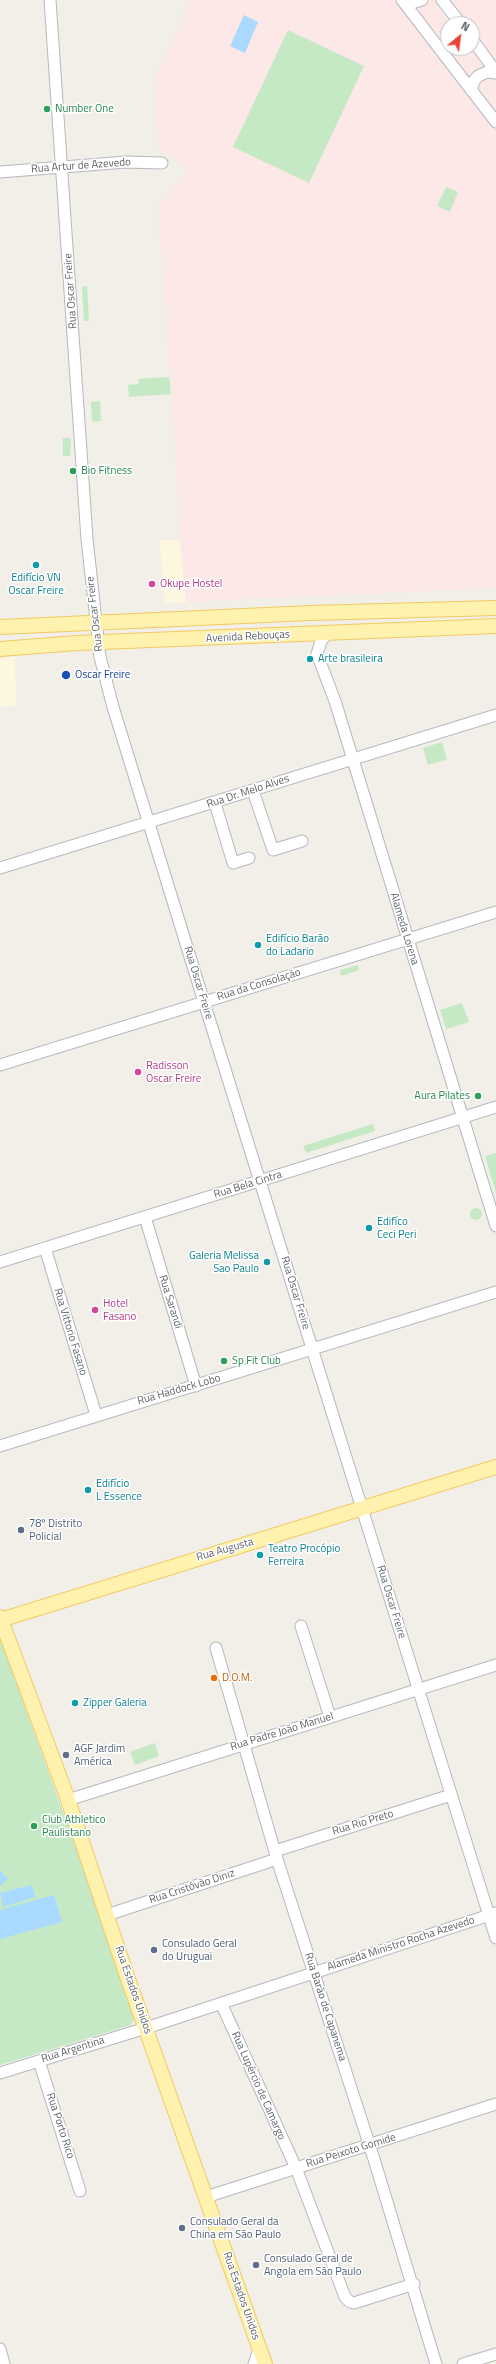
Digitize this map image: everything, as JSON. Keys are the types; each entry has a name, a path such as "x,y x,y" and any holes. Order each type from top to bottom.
{"main road":[{"name":"Avenida Rebouças","path":"0,627 95,622 496,608"},
{"name":"Avenida Rebouças","path":"0,649 98,642 327,634 496,626"},
{"name":"Rua Augusta","path":"0,1619 496,1468"},
{"name":"Rua Estados Unidos","path":"0,1619 68,1800 146,2028 265,2364"}],"street":[{"name":"Rua Oscar Freire","path":"50,0 87,539 98,642 113,707 361,1509 452,1795 493,1914 496,1938"},
{"path":"402,0 412,3 422,0"},
{"path":"402,0 496,122"},
{"path":"442,0 454,16"},
{"path":"480,50 496,73"},
{"path":"471,90 474,81 481,74 487,72 496,73"},
{"name":"Rua Artur de Azevedo","path":"0,172 126,162 162,163"},
{"name":"Alameda Lorena","path":"327,634 321,641 317,654 336,701 407,939 496,1226"},
{"name":"Rua Dr. Melo Alves","path":"0,868 215,803 352,758 496,715"},
{"path":"253,791 273,850 302,841"},
{"path":"215,803 233,862 249,858"},
{"name":"Rua da Consolação","path":"0,1065 496,912"},
{"name":"Rua Bela Cintra","path":"0,1262 496,1107"},
{"name":"Rua Sarandi","path":"145,1217 196,1386"},
{"name":"Rua Vittorio Fasano","path":"45,1248 96,1415"},
{"name":"Rua Haddock Lobo","path":"0,1446 496,1292"},
{"path":"301,1626 330,1717"},
{"name":"Rua Barão de Capanema","path":"216,1648 276,1855 414,2284 436,2364"},
{"name":"Rua Padre João Manuel","path":"68,1800 496,1665"},
{"name":"Rua Rio Preto","path":"276,1855 452,1795"},
{"name":"Rua Cristóvão Diniz","path":"107,1915 276,1855"},
{"name":"Alameda Ministro Rocha Azevedo","path":"146,2028 493,1914"},
{"name":"Rua Lupércio de Camargo","path":"221,2003 296,2168 345,2297 350,2302 354,2303 414,2284"},
{"name":"Rua Argentina","path":"0,2073 146,2028"},
{"name":"Rua Porto Rico","path":"39,2061 80,2191"},
{"name":"Rua Peixoto Gomide","path":"206,2197 370,2146 496,2104"},
{"path":"0,2349 4,2364"},
{"path":"254,2364 259,2349"},
{"path":"463,2364 496,2354"}],"shaded area":[{"path":"191,0 496,0 496,588 186,602 180,540 175,444 158,205 186,174 186,170 184,166 159,149 154,79"},
{"path":"160,540 180,540 186,602 164,603"},
{"path":"15,657 16,706 0,707 0,658"}],"green space":[{"path":"288,30 364,66 309,183 233,147"},
{"path":"446,187 458,192 450,212 437,206"},
{"path":"87,286 89,321 84,321 82,287"},
{"path":"169,377 171,394 129,397 128,385 139,384 138,379"},
{"path":"100,401 101,421 92,422 91,402"},
{"path":"63,438 71,438 70,456 63,456"},
{"path":"442,742 447,759 428,765 423,748"},
{"path":"358,965 359,970 341,976 340,970"},
{"path":"462,1003 469,1022 446,1029 440,1010"},
{"path":"373,1124 375,1131 306,1153 303,1146"},
{"path":"496,1153 496,1193 485,1156"},
{"path":"476,1208 480,1210 482,1214 480,1218 476,1220 472,1218 470,1214 472,1210"},
{"name":"Club Athletico Paulistano","path":"0,1638 136,2014 131,2025 0,2065"},
{"path":"155,1743 159,1756 135,1765 130,1752"}],"water":[{"path":"244,15 258,22 245,53 230,46"},
{"path":"0,1870 8,1879 0,1886"},
{"path":"32,1885 35,1897 3,1907 0,1893"},
{"path":"54,1895 62,1922 0,1939 0,1910"}],"place":[{"name":"Number One","path":"47,109"},
{"name":"Bio Fitness","path":"73,471"},
{"name":"Edifício VN Oscar Freire","path":"36,565"},
{"name":"Okupe Hostel","path":"152,584"},
{"name":"Arte brasileira","path":"310,659"},
{"name":"Oscar Freire","path":"66,675"},
{"name":"Edifício Barão do Ladario","path":"258,945"},
{"name":"Radisson Oscar Freire","path":"138,1072"},
{"name":"Aura Pilates","path":"478,1096"},
{"name":"Edifíco Ceci Peri","path":"369,1228"},
{"name":"Galeria Melissa Sao Paulo","path":"267,1262"},
{"name":"Hotel Fasano","path":"95,1310"},
{"name":"Sp Fit Club","path":"224,1361"},
{"name":"Edifício L Essence","path":"88,1490"},
{"name":"78º Distrito Policial","path":"21,1530"},
{"name":"Teatro Procópio Ferreira","path":"260,1555"},
{"name":"D.O.M.","path":"214,1678"},
{"name":"Zipper Galeria","path":"75,1703"},
{"name":"AGF Jardim América","path":"66,1755"},
{"name":"Club Athletico Paulistano","path":"34,1826"},
{"name":"Consulado Geral do Uruguai","path":"154,1950"},
{"name":"Consulado Geral da China em São Paulo","path":"182,2228"},
{"name":"Consulado Geral de Angola em São Paulo","path":"256,2265"}]}
